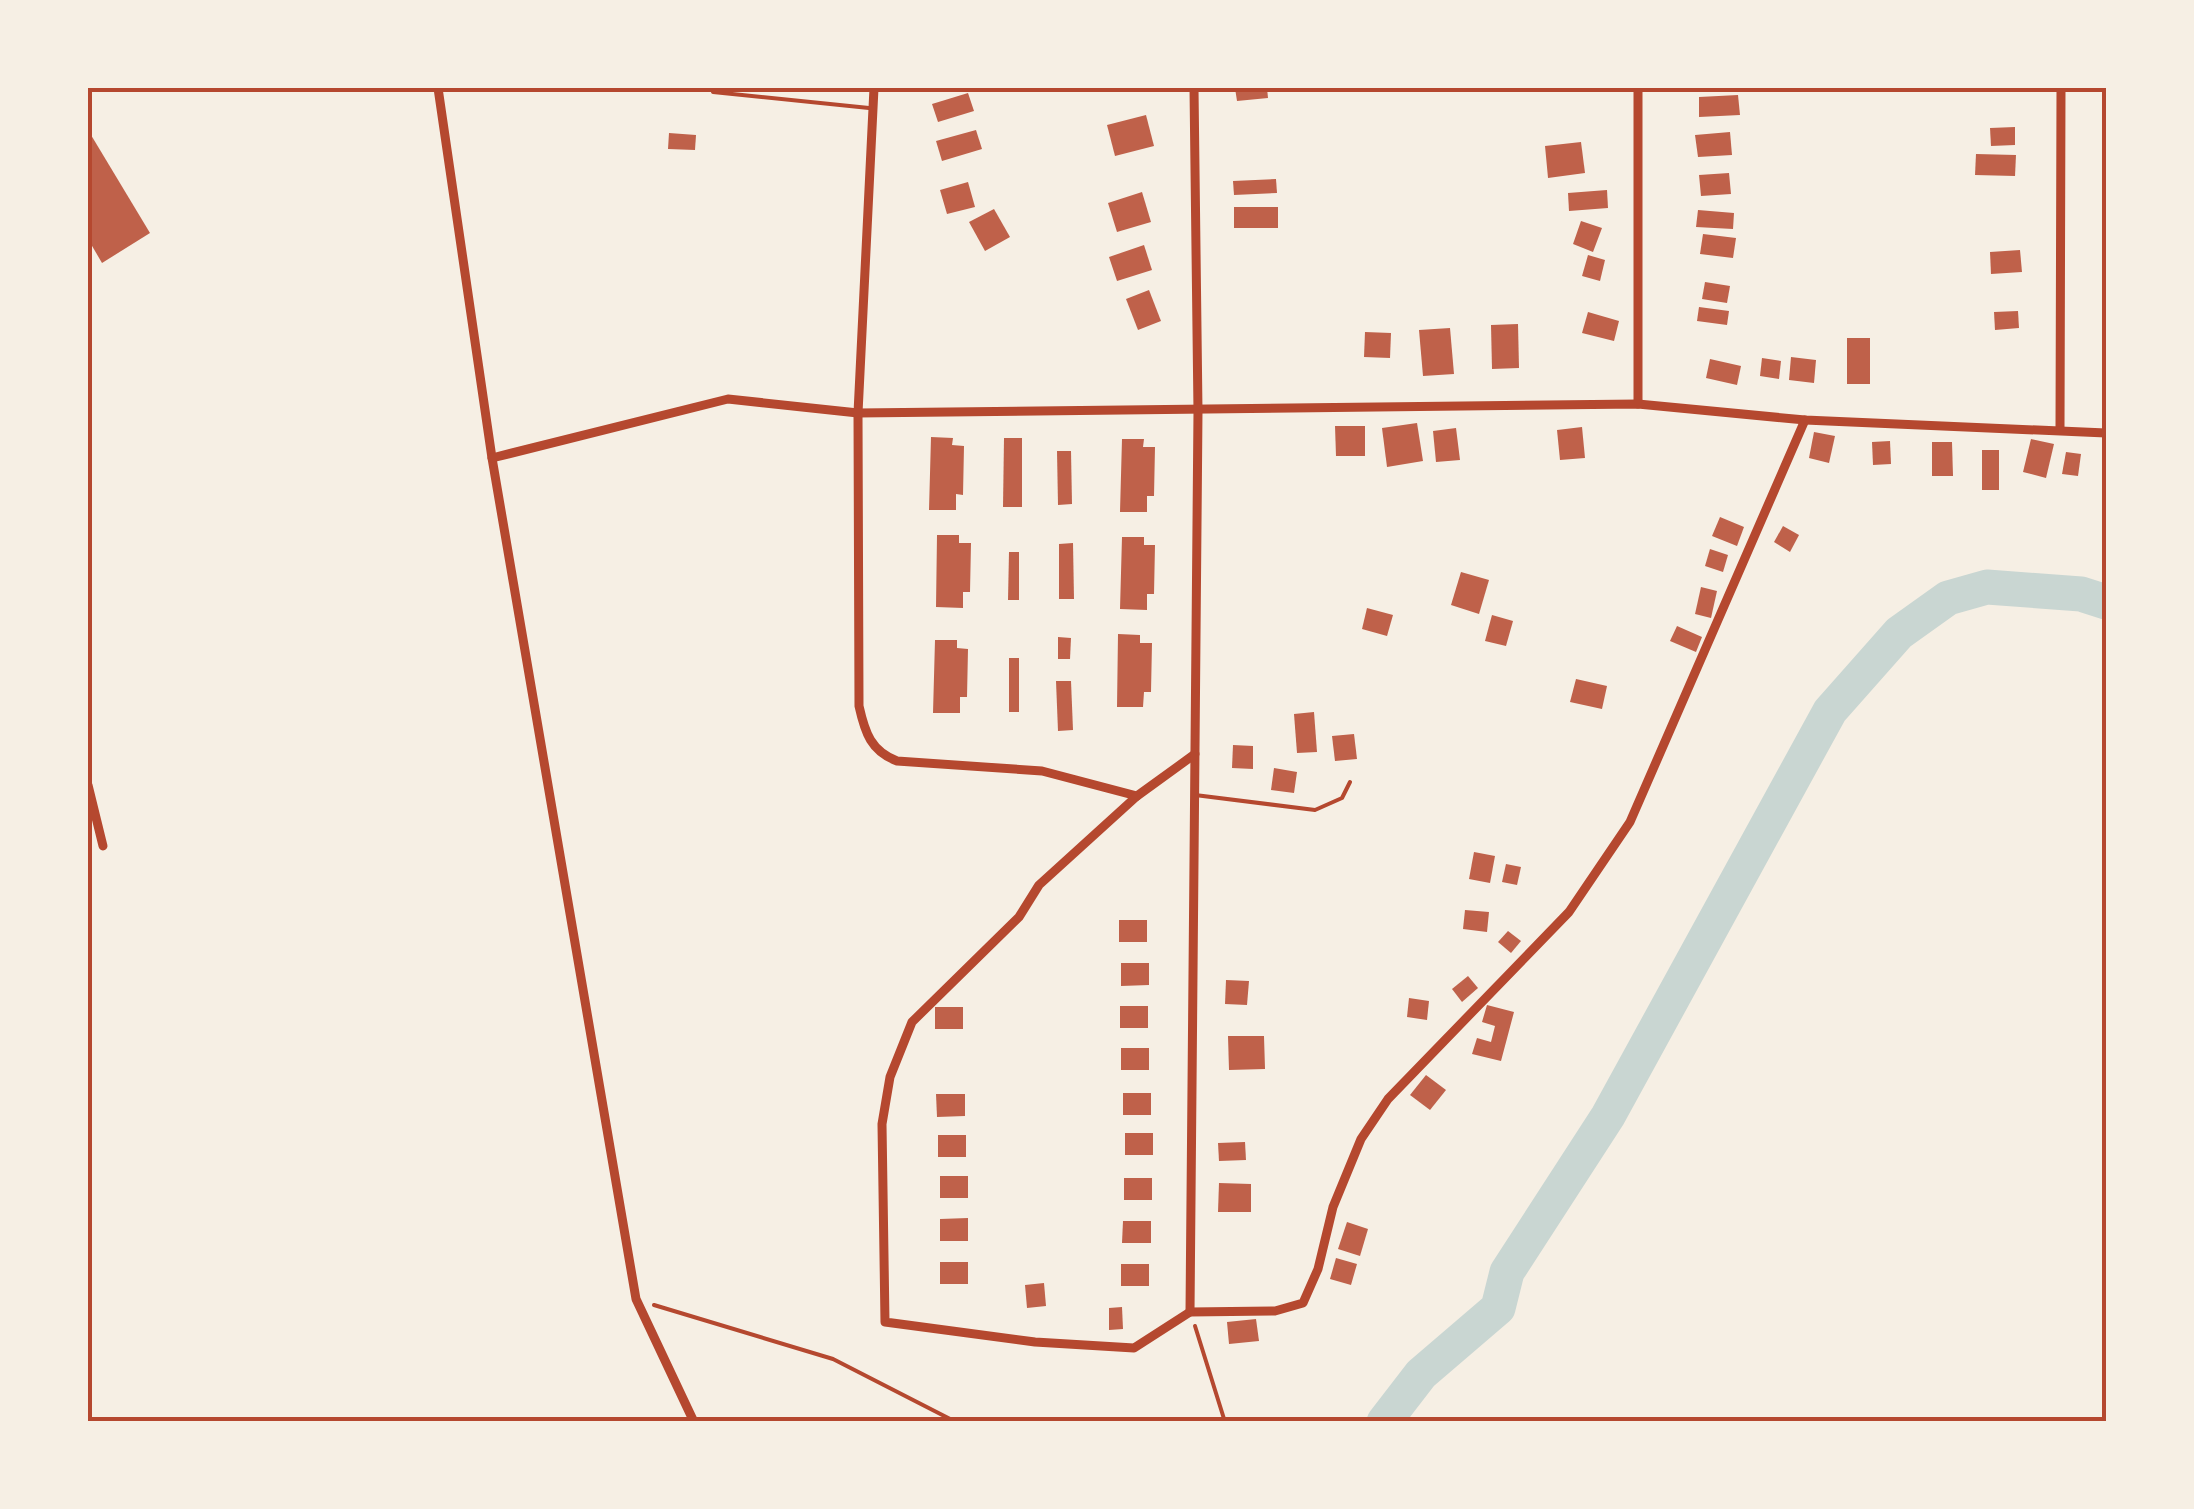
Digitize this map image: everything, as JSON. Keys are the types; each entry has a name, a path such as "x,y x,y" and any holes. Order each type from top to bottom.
{"street":[{"path":"438,88 492,458 636,1299 694,1422"},
{"path":"874,88 858,413 859,706 865,734 880,754 898,761 1042,770 1136,796"},
{"path":"1190,1312 1198,412 1194,88"},
{"path":"1638,88 1638,404"},
{"path":"2060,428 2061,88"},
{"path":"492,458 728,399 858,413 1638,404 1806,420 2060,428 2106,433"},
{"path":"1195,754 1136,796 1039,886 1020,917 912,1022 890,1078 882,1124 885,1322 1035,1342 1134,1348 1190,1312 1275,1311 1303,1303 1318,1270 1333,1206 1361,1140 1388,1098 1569,912 1630,822 1806,420"},
{"path":"88,785 102,846"}],"lane":[{"path":"712,88 714,92 874,108"},
{"path":"1194,795 1315,810 1342,798 1350,782"}],"path":[{"path":"636,1299 833,1359 956,1422"},
{"path":"1190,1312 1225,1422"}],"building":[{"path":"1235,88 1267,88 1268,98 1237,101"},
{"path":"968,93 974,111 938,122 932,104"},
{"path":"1738,95 1740,115 1699,117 1699,97"},
{"path":"1146,115 1154,146 1115,156 1107,125"},
{"path":"2015,127 2015,145 1991,146 1990,128"},
{"path":"88,130 150,233 102,263 88,239"},
{"path":"976,130 982,149 942,161 936,141"},
{"path":"1730,132 1732,155 1698,157 1695,135"},
{"path":"669,133 696,135 695,150 668,149"},
{"path":"1581,142 1585,173 1548,178 1545,146"},
{"path":"1976,154 2016,155 2015,176 1975,175"},
{"path":"1729,173 1731,194 1701,196 1699,175"},
{"path":"1276,179 1277,193 1234,195 1233,181"},
{"path":"968,182 975,207 947,214 940,190"},
{"path":"1607,190 1608,208 1569,211 1568,193"},
{"path":"1142,192 1151,222 1117,232 1108,203"},
{"path":"1234,207 1278,207 1278,228 1234,228"},
{"path":"994,209 1010,237 985,251 969,222"},
{"path":"1698,210 1734,213 1733,229 1696,227"},
{"path":"1581,221 1602,228 1593,252 1573,244"},
{"path":"1703,234 1736,238 1733,258 1700,254"},
{"path":"1144,245 1152,270 1117,281 1109,257"},
{"path":"2020,250 2022,272 1991,274 1990,252"},
{"path":"1588,255 1605,260 1600,281 1582,276"},
{"path":"1705,282 1730,286 1727,303 1702,299"},
{"path":"1149,290 1161,321 1138,330 1126,299"},
{"path":"1699,307 1729,311 1727,325 1697,321"},
{"path":"2018,311 2019,328 1995,330 1994,312"},
{"path":"1588,312 1619,321 1614,341 1582,333"},
{"path":"1518,324 1519,368 1492,369 1491,325"},
{"path":"1450,328 1454,374 1423,376 1419,330"},
{"path":"1365,332 1391,333 1390,358 1364,357"},
{"path":"1847,338 1870,338 1870,384 1847,384"},
{"path":"1791,357 1816,360 1814,383 1789,380"},
{"path":"1762,358 1781,361 1779,379 1760,376"},
{"path":"1710,359 1741,366 1737,385 1706,378"},
{"path":"1417,423 1423,461 1387,467 1382,428"},
{"path":"1335,426 1365,426 1365,456 1336,456"},
{"path":"1582,427 1585,458 1560,460 1557,430"},
{"path":"1456,428 1460,460 1436,462 1433,431"},
{"path":"1814,432 1835,436 1829,463 1809,458"},
{"path":"931,437 953,438 952,445 964,446 963,495 956,494 956,510 929,510"},
{"path":"1004,438 1022,438 1022,507 1003,507"},
{"path":"1122,439 1144,439 1143,447 1155,447 1154,496 1147,496 1147,512 1120,512"},
{"path":"2031,439 2054,444 2046,478 2023,472"},
{"path":"1890,441 1891,464 1873,465 1872,442"},
{"path":"1932,442 1952,442 1953,476 1932,476"},
{"path":"1982,450 1999,450 1999,490 1982,490"},
{"path":"1057,451 1071,451 1072,504 1058,505"},
{"path":"2066,452 2081,454 2078,476 2062,474"},
{"path":"1720,517 1744,527 1737,546 1712,536"},
{"path":"1783,526 1799,535 1790,552 1774,542"},
{"path":"937,535 959,535 959,543 971,543 970,592 963,592 963,608 936,607"},
{"path":"1122,537 1144,537 1144,545 1155,545 1154,594 1147,594 1147,610 1120,609"},
{"path":"1073,543 1074,599 1059,599 1059,544"},
{"path":"1710,549 1728,555 1723,572 1705,566"},
{"path":"1009,552 1019,552 1019,600 1008,600"},
{"path":"1461,572 1489,580 1479,614 1451,605"},
{"path":"1701,587 1717,591 1711,618 1695,614"},
{"path":"1367,608 1393,615 1387,636 1362,629"},
{"path":"1492,615 1513,621 1506,646 1485,641"},
{"path":"1677,626 1702,637 1696,652 1670,641"},
{"path":"1118,634 1140,635 1140,643 1152,643 1151,692 1144,692 1143,707 1117,707"},
{"path":"1058,637 1071,638 1070,659 1058,659"},
{"path":"935,640 957,640 957,648 968,649 967,697 960,697 960,713 933,713"},
{"path":"1009,658 1019,658 1019,712 1009,712"},
{"path":"1576,679 1607,686 1602,709 1570,702"},
{"path":"1056,681 1071,681 1073,730 1058,731"},
{"path":"1314,712 1317,752 1297,753 1294,714"},
{"path":"1354,734 1357,759 1335,761 1332,736"},
{"path":"1233,745 1253,746 1253,769 1232,768"},
{"path":"1274,768 1297,772 1294,793 1271,790"},
{"path":"1474,852 1495,856 1490,883 1469,879"},
{"path":"1506,864 1521,867 1517,885 1502,882"},
{"path":"1465,910 1489,912 1487,932 1463,929"},
{"path":"1119,920 1147,920 1147,942 1119,942"},
{"path":"1508,931 1521,941 1511,953 1498,942"},
{"path":"1121,963 1149,963 1149,985 1121,986"},
{"path":"1468,976 1478,988 1462,1002 1452,989"},
{"path":"1226,980 1249,981 1247,1005 1225,1004"},
{"path":"1409,998 1429,1001 1427,1020 1407,1017"},
{"path":"1487,1005 1514,1012 1501,1061 1472,1054 1477,1038 1491,1042 1495,1026 1482,1022"},
{"path":"1120,1006 1148,1006 1148,1028 1120,1028"},
{"path":"935,1007 963,1007 963,1029 935,1029"},
{"path":"1228,1036 1264,1036 1265,1069 1229,1070"},
{"path":"1121,1048 1149,1048 1149,1070 1121,1070"},
{"path":"1426,1075 1446,1090 1430,1110 1410,1095"},
{"path":"1123,1093 1151,1093 1151,1115 1123,1115"},
{"path":"936,1094 965,1094 965,1116 937,1117"},
{"path":"1125,1133 1153,1133 1153,1155 1125,1155"},
{"path":"938,1135 966,1135 966,1157 938,1157"},
{"path":"1245,1142 1246,1160 1219,1161 1218,1143"},
{"path":"940,1176 968,1176 968,1198 940,1198"},
{"path":"1124,1178 1152,1178 1152,1200 1124,1200"},
{"path":"1219,1183 1251,1184 1251,1212 1218,1212"},
{"path":"968,1218 968,1241 940,1241 940,1219"},
{"path":"1123,1221 1151,1221 1151,1243 1122,1243"},
{"path":"1347,1222 1368,1229 1360,1256 1338,1249"},
{"path":"1336,1258 1357,1264 1351,1285 1330,1279"},
{"path":"940,1262 968,1262 968,1284 940,1284"},
{"path":"1121,1264 1149,1264 1149,1286 1121,1286"},
{"path":"1044,1283 1046,1306 1027,1308 1025,1285"},
{"path":"1122,1307 1123,1329 1109,1330 1109,1308"},
{"path":"1256,1319 1259,1341 1229,1344 1227,1322"}],"waterway":[{"path":"1384,1422 1421,1374 1498,1308 1507,1272 1608,1116 1830,711 1899,633 1948,598 1987,587 2081,594 2106,602"}]}
